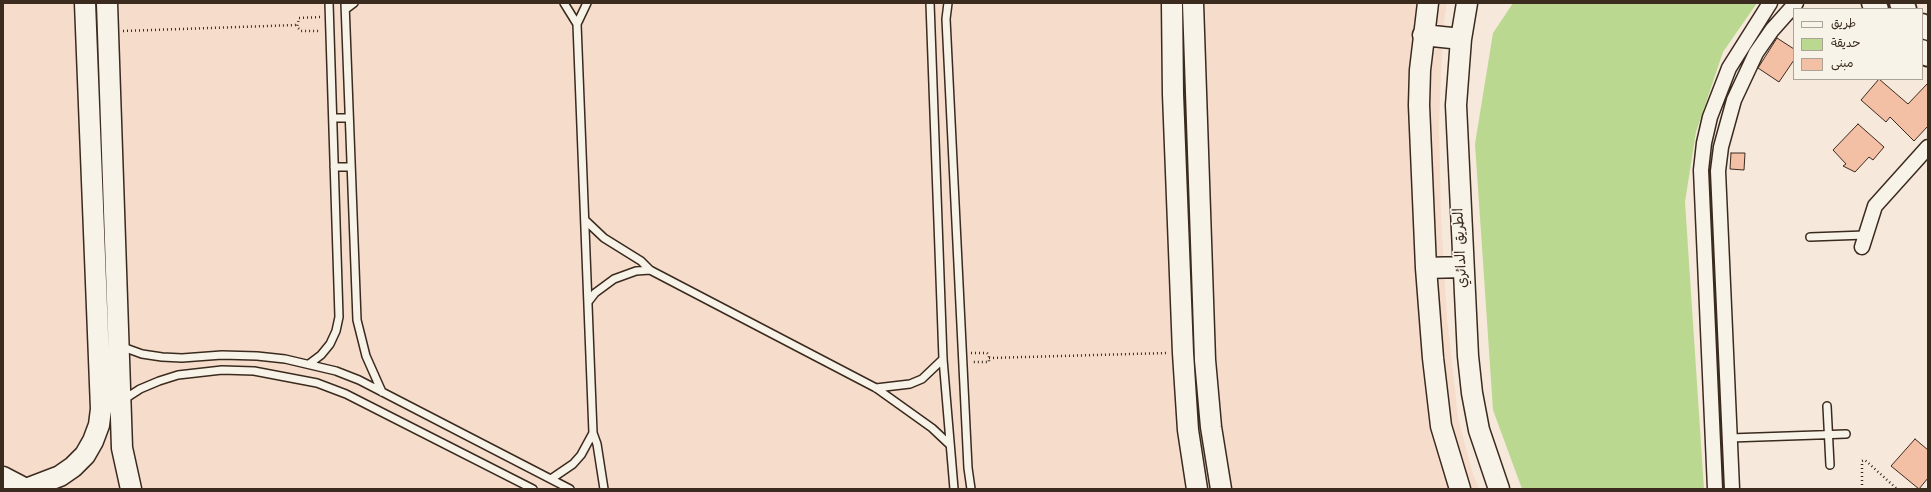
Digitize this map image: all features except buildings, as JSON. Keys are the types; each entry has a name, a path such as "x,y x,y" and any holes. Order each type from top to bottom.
{"street":[{"path":"3,477 26,489 60,476 73,467 88,450 99,425 100,409 85,3"},
{"path":"107,3 120,346 122,448 131,489"},
{"path":"1172,3 1173,94 1183,353 1188,430 1197,489"},
{"path":"1193,3 1205,360 1211,427 1221,489"},
{"path":"1428,3 1423,35 1419,105 1426,268 1433,358 1441,426 1460,489"},
{"name":"الطريق الدائري","path":"1466,3 1461,39 1456,105 1456,138 1468,356 1472,393 1480,430 1499,489"},
{"path":"1715,489 1701,170 1703,150 1710,117 1729,68 1770,3"},
{"path":"1732,489 1718,171 1721,147 1734,100 1756,53 1772,30 1796,3"},
{"path":"1423,35 1461,39"},
{"path":"87,62 109,61"},
{"path":"1173,94 1196,93"},
{"path":"1864,241 1875,206 1928,147"},
{"path":"94,245 116,244"},
{"path":"1426,268 1463,267"}],"lane":[{"path":"310,364 321,355 330,344 336,331 339,317 329,3"},
{"path":"354,3 346,6 357,320 366,356 382,392"},
{"path":"564,3 577,24"},
{"path":"587,3 577,24 593,433 597,444 604,489"},
{"path":"930,3 942,359 954,489"},
{"path":"948,3 946,20 968,468 971,489"},
{"path":"332,118 349,118"},
{"path":"334,167 351,167"},
{"path":"585,220 604,238 641,262 650,270 876,388 913,414 949,444"},
{"path":"1810,237 1864,241"},
{"path":"588,302 595,293 614,279 636,271 650,270"},
{"path":"120,346 142,354 162,357 182,358 222,355 257,356 310,364 359,380 570,489"},
{"path":"876,388 910,384 922,379 942,359"},
{"path":"121,402 140,389 178,376 222,370 254,371 292,377 317,383 346,394 533,489"},
{"path":"1827,406 1830,466"},
{"path":"551,479 573,464 581,455 593,433"},
{"path":"1730,438 1846,434"}],"path":[{"path":"329,17 299,18 297,25 298,29 302,31 330,31"},
{"path":"108,31 297,25"},
{"path":"962,353 987,353 989,358"},
{"path":"989,358 1183,353"},
{"path":"963,362 988,362 989,358"},
{"path":"1862,489 1862,461 1865,460 1897,489"}],"shaded area":[{"path":"3,3 1447,3 1443,28 1439,125 1441,217 1447,318 1458,418 1472,471 1479,489 3,489"}],"green space":[{"path":"1513,3 1757,3 1723,52 1696,132 1685,202 1704,489 1522,489 1493,410 1475,144 1493,33"}]}
